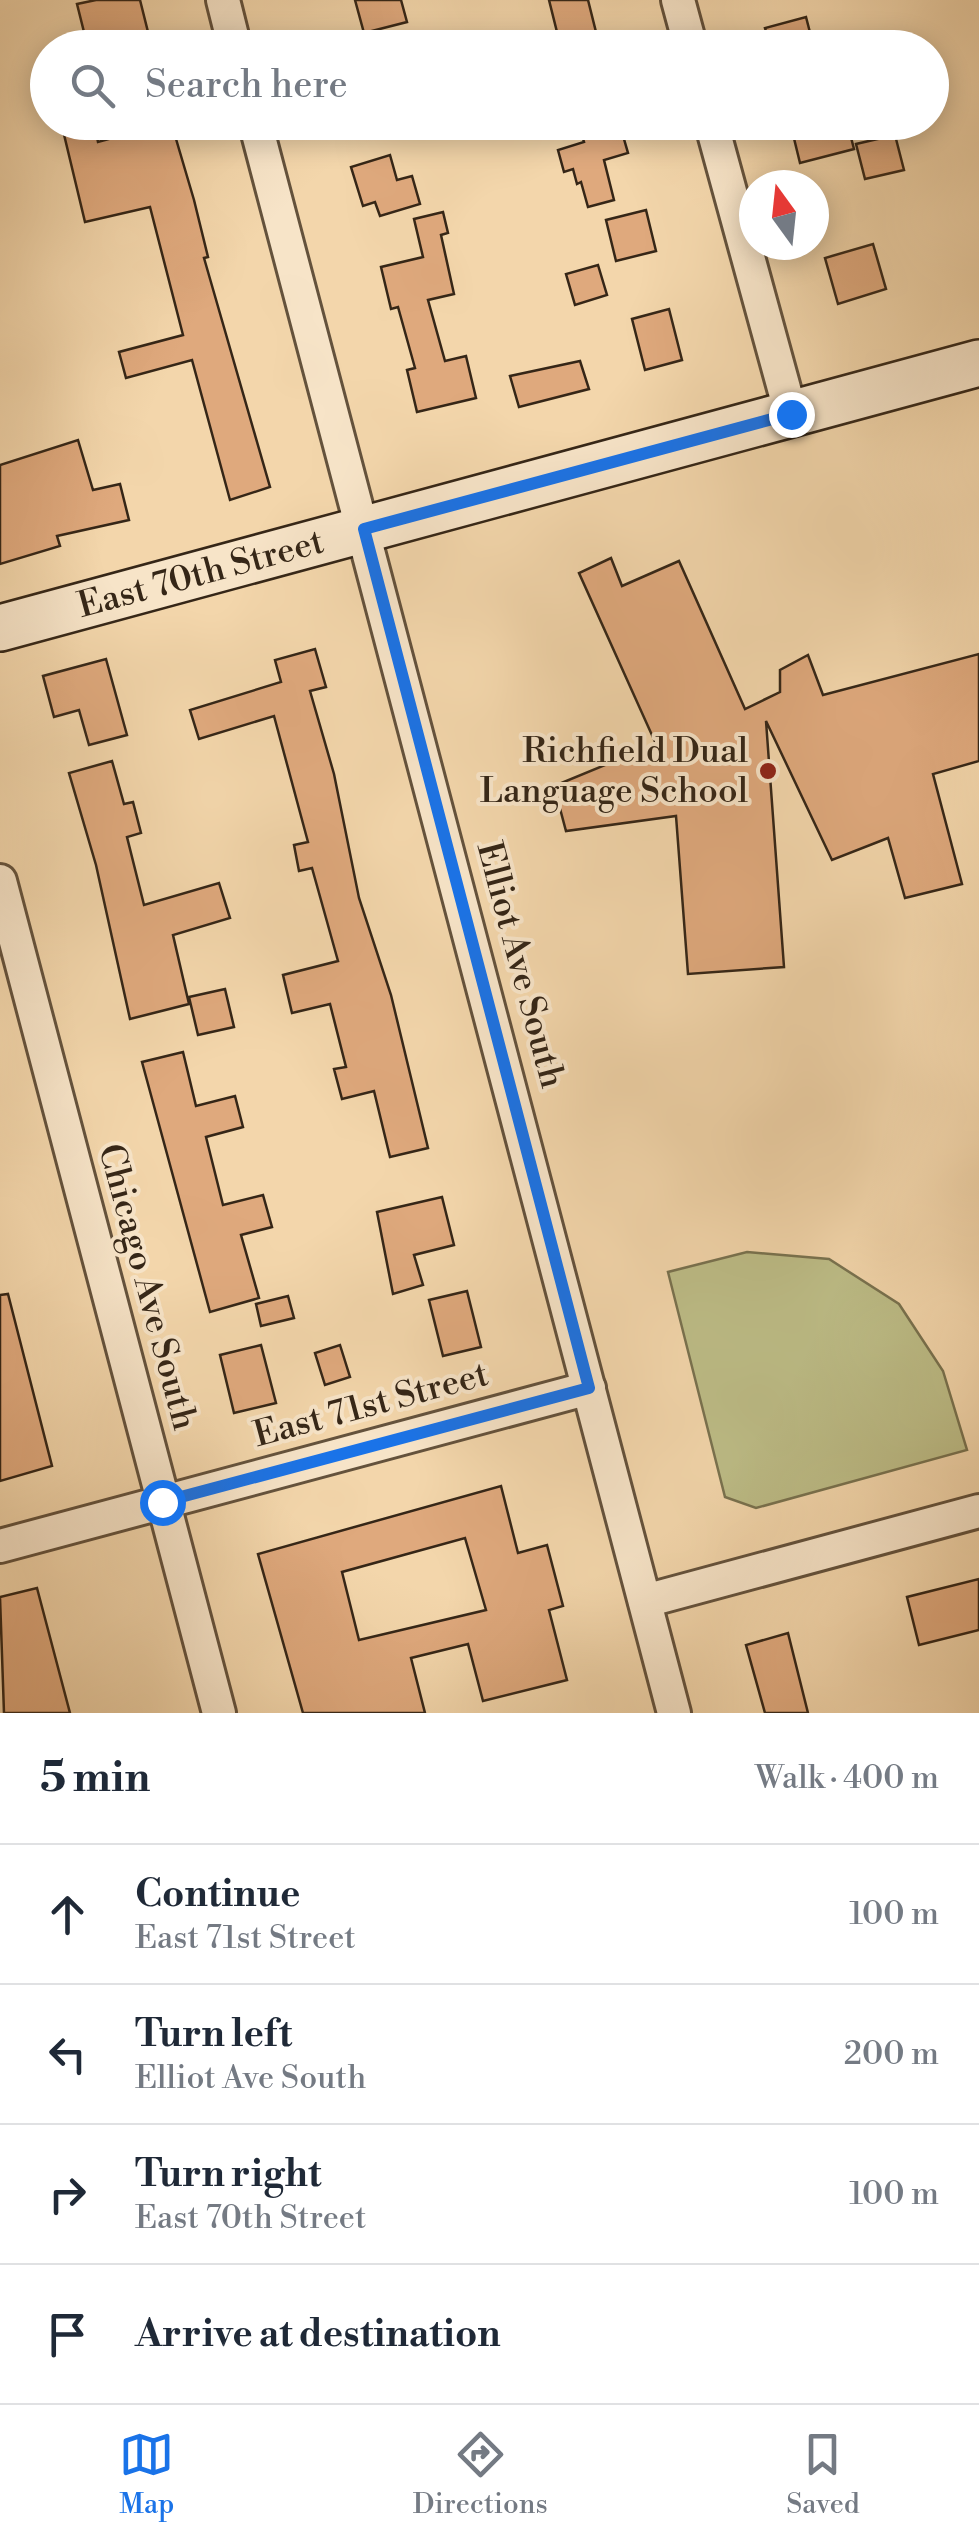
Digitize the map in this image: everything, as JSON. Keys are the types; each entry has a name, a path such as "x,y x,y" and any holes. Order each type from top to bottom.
{"street":[{"path":"222,0 230,30"},
{"path":"678,0 686,30"},
{"name":"Elliot Ave South","path":"260,140 674,1713"},
{"path":"716,140 791,414"},
{"name":"East 70th Street","path":"0,628 979,363"},
{"name":"Chicago Ave South","path":"0,881 219,1713"},
{"name":"East 71st Street","path":"0,1546 589,1388"},
{"path":"645,1601 979,1511"}],"green space":[{"path":"747,1252 829,1259 899,1304 943,1371 967,1450 756,1508 725,1497 668,1272"}],"building":[{"path":"140,0 148,30 84,30 77,4"},
{"path":"355,0 401,0 407,22 363,30"},
{"path":"549,0 588,0 596,30 556,30"},
{"path":"806,17 809,30 766,30"},
{"path":"65,140 176,140 208,257 204,258 270,487 230,500 192,360 126,378 119,352 183,335 150,207 85,222"},
{"path":"624,140 628,153 604,160 614,200 588,207 573,169 564,172 558,150 584,142"},
{"path":"794,140 852,140 854,149 800,163"},
{"path":"896,140 904,170 865,179 856,144"},
{"path":"390,155 397,180 412,176 420,204 380,216 375,202 363,206 351,167"},
{"path":"646,210 656,251 616,261 606,220"},
{"path":"443,212 448,233 441,235 454,294 428,300 445,361 466,356 476,398 417,412 407,370 415,368 398,307 391,309 381,267 423,257 414,219"},
{"path":"873,244 886,289 838,304 826,260"},
{"path":"598,265 607,295 575,305 566,274"},
{"path":"669,309 682,360 645,370 632,319"},
{"path":"580,361 589,389 519,407 510,376"},
{"path":"78,440 93,490 120,484 129,520 57,536 60,546 0,564 0,465"},
{"name":"Richfield Dual Language School","path":"611,558 622,586 679,561 745,709 780,692 780,670 808,655 823,695 979,654 979,761 933,774 962,884 905,898 888,838 832,860 766,721 784,967 688,974 676,816 566,831 554,786 656,744 579,573"},
{"path":"315,649 326,687 310,691 334,774 359,898 391,995 428,1148 390,1157 374,1091 342,1099 334,1069 346,1067 330,1004 292,1013 283,975 338,961 312,868 299,871 294,845 308,842 274,716 199,739 190,710 281,682 275,660"},
{"path":"106,659 127,735 89,745 79,710 54,717 43,676"},
{"path":"112,761 124,804 133,802 141,833 127,837 144,905 219,883 230,918 173,935 189,1004 130,1019 96,865 69,773"},
{"path":"225,989 234,1027 198,1035 189,997"},
{"path":"183,1052 196,1106 235,1096 243,1127 206,1137 223,1205 263,1195 272,1227 241,1235 259,1298 210,1312 142,1062"},
{"path":"442,1197 454,1245 414,1255 423,1285 393,1294 377,1212"},
{"path":"467,1291 481,1347 443,1356 429,1300"},
{"path":"8,1294 52,1466 0,1481 0,1295"},
{"path":"288,1296 294,1318 261,1326 256,1304"},
{"path":"261,1345 276,1403 234,1413 220,1355"},
{"path":"340,1345 350,1377 325,1385 315,1353"},
{"path":"501,1486 518,1553 547,1545 563,1606 549,1610 567,1680 483,1701 468,1644 411,1658 425,1713 303,1713 258,1554","holes":["465,1538 486,1610 359,1640 342,1572"]},
{"path":"979,1579 979,1630 919,1645 907,1597"},
{"path":"37,1588 70,1713 4,1713 0,1597"},
{"path":"788,1633 808,1713 765,1713 746,1645"}],"place":[{"name":"Richfield Dual Language School","path":"768,771"}],"route":[{"path":"162,1502 589,1388 364,529 791,414"}]}
